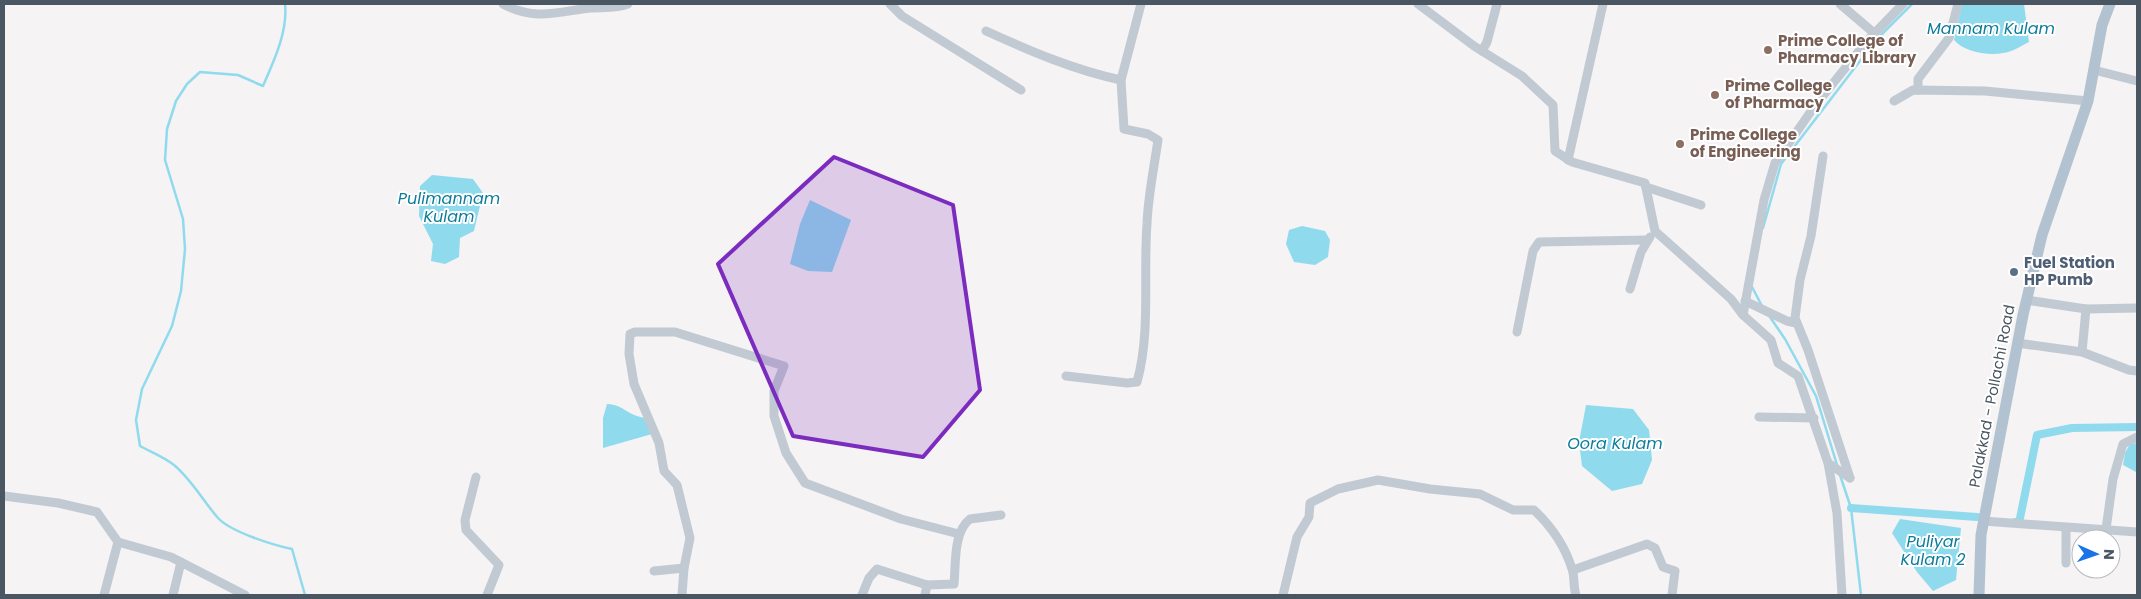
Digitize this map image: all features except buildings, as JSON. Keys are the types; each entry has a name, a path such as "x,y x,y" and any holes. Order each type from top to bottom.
{"main road":[{"name":"Palakkad - Pollachi Road","path":"1979,595 1981,535 2026,300 2042,235 2088,101 2102,25 2110,4"}],"street":[{"path":"503,4 517,12 553,15 628,4"},
{"path":"890,4 902,16 1020,90"},
{"path":"1066,376 1127,383 1137,382 1141,368 1147,223 1158,140 1148,134 1124,129 1121,80 1141,4"},
{"path":"1418,4 1482,51 1522,76 1554,105 1554,152 1568,160 1645,183 1655,230 1731,299 1743,316 1771,340 1778,363 1798,376 1828,463 1837,513 1842,595"},
{"path":"1482,51 1487,42 1497,4"},
{"path":"1568,160 1603,4"},
{"path":"1842,4 1874,33"},
{"path":"1743,316 1764,200 1775,163 1814,107 1874,33 1903,4"},
{"path":"1918,90 1918,79 1949,38 1958,4"},
{"path":"986,31 1042,56 1090,73 1121,80"},
{"path":"2094,70 2137,81"},
{"path":"1894,101 1906,93 1918,90 1985,91 2088,101"},
{"path":"1823,156 1811,236 1800,280 1796,323 1808,350 1850,478 1828,463"},
{"path":"1646,187 1701,205"},
{"path":"1630,290 1641,252 1655,230"},
{"path":"1517,332 1533,251 1539,242 1647,240"},
{"path":"2026,300 2086,309 2137,308"},
{"path":"1745,301 1787,321 1796,323"},
{"path":"2082,352 2086,309"},
{"path":"682,595 684,568 690,538 676,485 664,471 658,443 634,384 630,354 630,334 635,332 674,332 784,366 774,391 774,416 786,453 805,483 901,520 959,534"},
{"path":"2017,343 2082,352 2128,370 2137,371"},
{"path":"1759,417 1814,418"},
{"path":"1984,521 2066,528 2106,529 2113,479 2123,444 2137,437"},
{"path":"476,477 465,520 466,530 499,565 487,595"},
{"path":"1283,595 1297,537 1309,517 1310,502 1338,489 1378,480 1430,489 1475,493 1513,510 1534,510 1552,528 1573,570 1576,595"},
{"path":"4,496 58,503 96,512 118,542 131,547 155,551 181,562 245,595"},
{"path":"862,595 868,578 877,569 927,585 954,584 959,534 970,519 1001,515"},
{"path":"2066,528 2066,563"},
{"path":"2121,530 2137,532"},
{"path":"104,595 118,542"},
{"path":"1573,570 1646,544 1655,548 1663,568 1675,571 1672,595"},
{"path":"173,595 181,562"},
{"path":"654,571 684,568"},
{"path":"925,595 927,585"}],"highlighted area":[{"path":"834,157 953,205 980,390 923,457 793,436 718,264"}],"water":[{"name":"Mannam Kulam","path":"1962,4 2024,4 2029,42 2016,49 1997,54 1977,52 1964,48 1954,40"},
{"name":"Pulimannam Kulam","path":"432,175 473,179 483,193 474,231 460,238 459,257 445,264 431,261 433,244 419,216 420,186"},
{"path":"810,200 851,220 832,272 808,271 790,264 800,224"},
{"path":"1302,226 1325,231 1330,240 1328,257 1315,265 1294,262 1286,244 1289,230"},
{"path":"607,404 618,406 634,415 646,418 652,434 603,448 603,418"},
{"name":"Oora Kulam","path":"1586,405 1633,409 1649,430 1652,460 1642,484 1612,491 1582,466 1579,442"},
{"path":"2137,443 2136,472 2123,465 2125,453 2130,444"},
{"name":"Puliyar Kulam 2","path":"1900,519 1961,528 1956,580 1933,591 1917,572 1892,533"}],"waterway":[{"path":"285,4 282,35 276,56 263,86 238,75 200,72 187,84 176,101 167,129 165,160 183,219 185,249 181,291 172,326 142,389 136,420 140,446 174,465 224,523 253,537 292,549 305,595"},
{"path":"1763,228 1781,164 1876,40 1912,4"},
{"path":"1752,287 1762,306"},
{"path":"1770,317 1785,339 1816,396 1837,465"},
{"path":"2015,522 2019,523 2037,435 2072,428 2137,427"},
{"path":"1840,475 1851,508 1861,595"},
{"path":"1851,508 1977,517"}],"place":[{"name":"Prime College of Pharmacy Library","path":"1768,50"},
{"name":"Prime College of Pharmacy","path":"1715,95"},
{"name":"Prime College of Engineering","path":"1680,144"},
{"name":"Fuel Station HP Pumb","path":"2014,272"}]}
